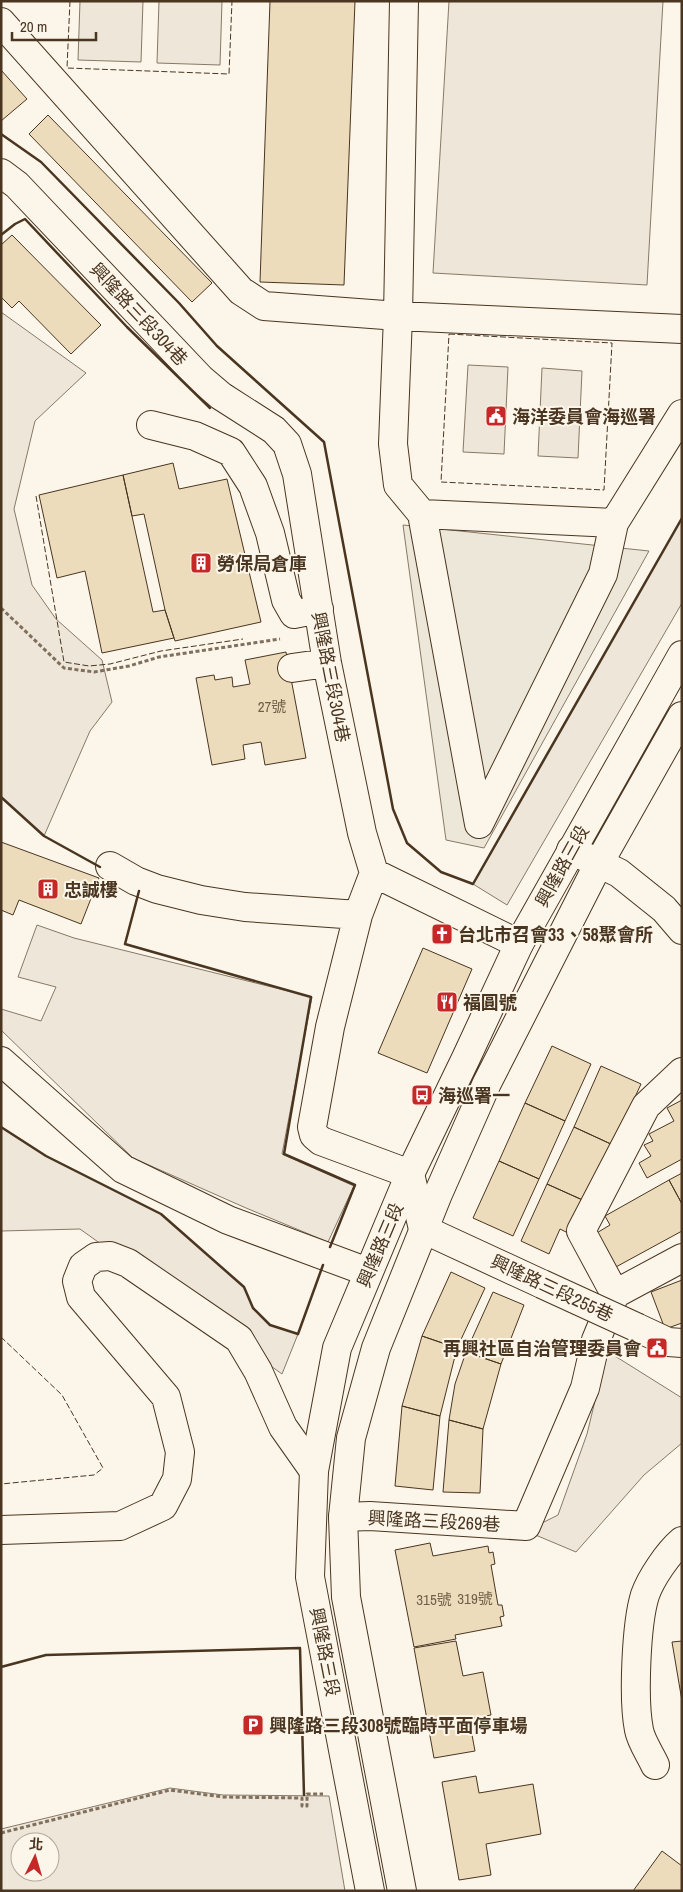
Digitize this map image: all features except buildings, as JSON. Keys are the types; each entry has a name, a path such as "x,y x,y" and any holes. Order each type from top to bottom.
{"main road":[{"path":"404,1 398,316 393,444 398,485 422,514 478,824 603,574 614,523 682,414"},
{"path":"1,22 241,291 264,306 398,316 682,329"},
{"name":"興隆路三段304巷","path":"1,173 17,185 201,379 221,396 274,430 287,444 297,474 327,662 362,833 374,873"},
{"path":"151,425 195,436 232,452 253,486 270,533 286,600 294,614 319,609"},
{"path":"422,514 614,523"},
{"name":"興隆路三段","path":"370,1891 310,1577 314,1471 337,1348 410,1174 519,944 682,655"},
{"path":"292,668 327,662"},
{"name":"興隆路三段","path":"402,1891 346,1597 343,1517 351,1438 376,1348 423,1229 487,1082 599,863 682,716"},
{"path":"571,850 619,873 664,909 682,930"},
{"path":"110,866 136,881 157,889 201,900 245,906 358,916"},
{"path":"423,1229 410,1174 321,1141 314,1135 312,1127 330,1027 358,916 374,873 519,944"},
{"path":"1,1061 123,1169 228,1220 368,1272"},
{"path":"682,1072 646,1106 581,1231 615,1294 682,1258"},
{"name":"興隆路三段255巷","path":"423,1229 668,1342 682,1342"},
{"path":"1,1530 120,1526 163,1506 177,1479 180,1452 166,1397 81,1297 77,1281 83,1266 96,1257 110,1256 128,1263 239,1339 258,1371 283,1427 314,1471"},
{"name":"興隆路三段269巷","path":"343,1517 370,1516 526,1526 585,1388 596,1340 615,1294"},
{"path":"655,1765 639,1731 636,1696 639,1629 645,1595 661,1565 682,1541"}],"path":[{"path":"1,608 64,668 94,672 129,666 159,657 283,639"},
{"path":"1,1833 170,1790 223,1797 302,1798 302,1806 307,1806 307,1794 331,1794"}],"shaded area":[{"path":"80,1 143,1 141,62 78,60"},
{"path":"159,1 222,1 220,65 157,63"},
{"path":"449,1 663,1 647,285 433,273"},
{"path":"1,312 86,373 35,421 14,509 32,585 56,619 102,660 112,702 90,731 44,836 1,797"},
{"path":"468,365 508,367 504,454 463,452"},
{"path":"542,368 582,371 578,458 538,456"},
{"path":"682,518 682,603 507,905 473,884"},
{"path":"403,525 649,551 484,848 446,840"},
{"path":"37,925 74,938 312,997 282,1154 354,1186 328,1242 133,1158 1,1030 1,1009 41,1021 56,987 18,977"},
{"path":"1,1127 46,1156 161,1214 244,1287 253,1308 270,1325 298,1334 282,1374 80,1229 1,1231"},
{"path":"607,1351 682,1398 682,1443 644,1475 576,1552 526,1531 558,1515 587,1434"},
{"path":"170,1788 223,1795 329,1796 345,1891 1,1891 1,1829"}],"fence":[{"path":"70,1 67,68 229,74 232,1"},
{"path":"449,334 612,343 604,490 441,482 449,334"},
{"path":"36,496 64,662 89,666 110,664 161,651 243,639"},
{"path":"1,1337 62,1395 103,1468 94,1475 1,1484"}],"wall":[{"path":"1,134 41,162 179,303 217,346 324,442 393,809 407,843 441,872 473,884 682,518"},
{"path":"1,235 25,219 127,327 210,408"},
{"path":"1,797 44,836 100,867"},
{"path":"139,891 125,944 311,997 284,1154 355,1185 330,1247"},
{"path":"1,1127 46,1156 161,1214 244,1287 253,1308 270,1325 298,1334 323,1265"},
{"path":"1,1667 46,1655 300,1648 304,1795"}],"place":[{"name":"海洋委員會海巡署","path":"496,416"},
{"name":"勞保局倉庫","path":"201,563"},
{"name":"忠誠樓","path":"48,889"},
{"name":"台北市召會33、58聚會所","path":"442,934"},
{"name":"福圓號","path":"447,1002"},
{"name":"海巡署一","path":"422,1095"},
{"name":"再興社區自治管理委員會","path":"657,1348"},
{"name":"興隆路三段308號臨時平面停車場","path":"253,1725"}]}
